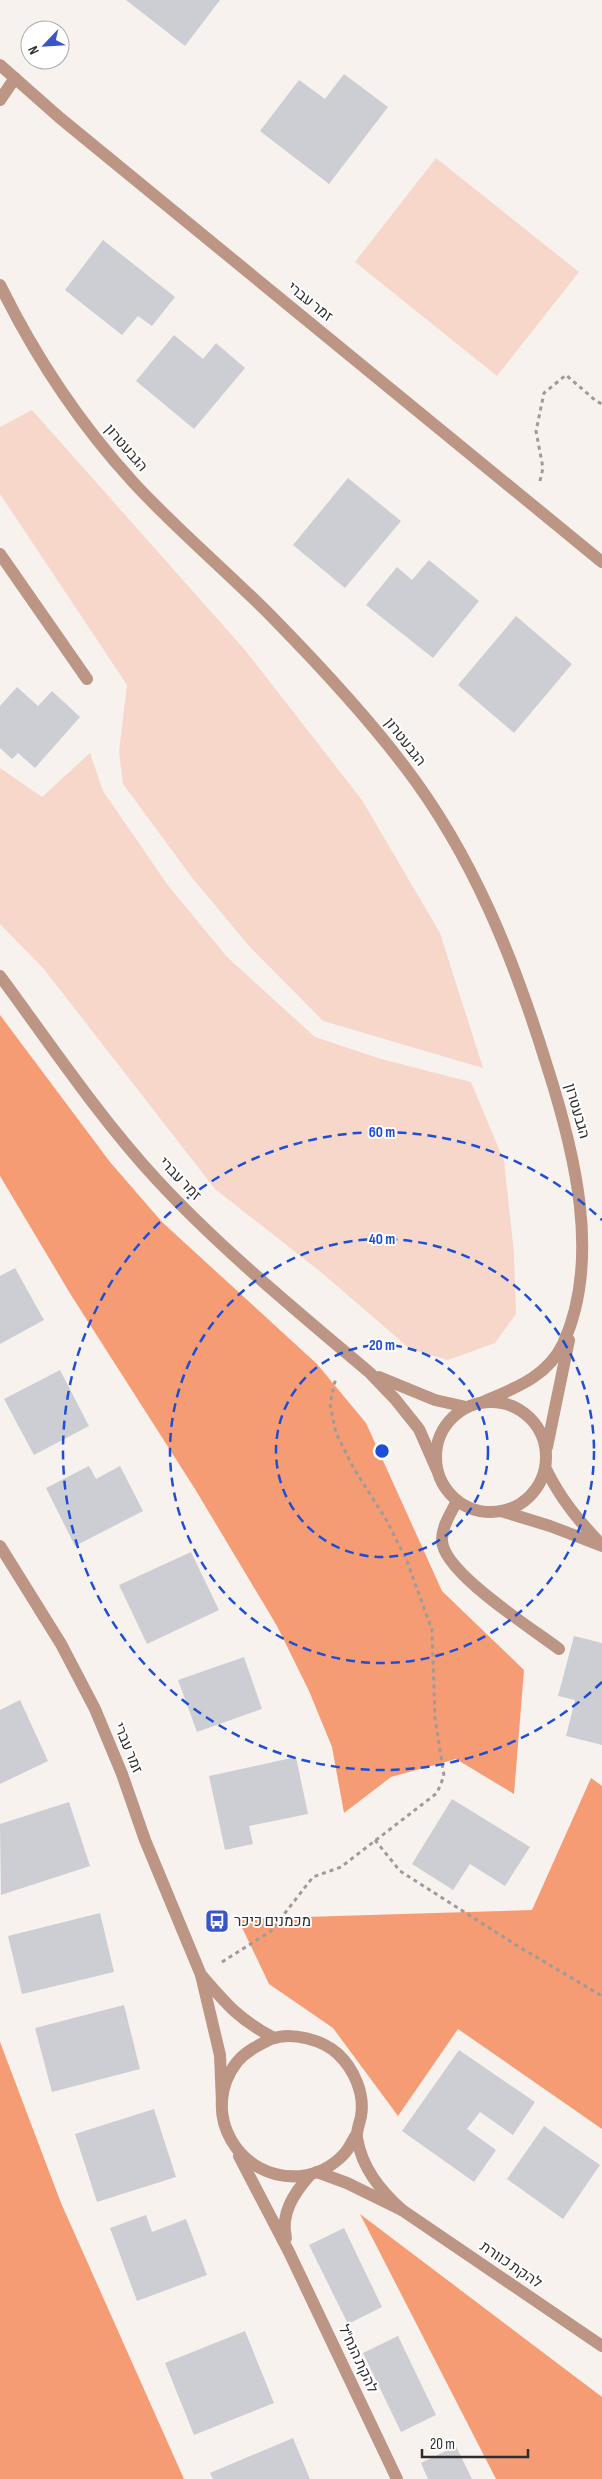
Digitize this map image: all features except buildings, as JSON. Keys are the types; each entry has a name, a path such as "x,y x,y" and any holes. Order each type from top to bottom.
{"street":[{"name":"זמר עברי","path":"0,65 602,562"},
{"path":"0,100 15,78"},
{"name":"הגבעטרון","path":"0,285 14,314 54,381 90,432 163,513 272,617 346,695 406,768 445,826 473,875 514,964 564,1121 576,1170 583,1222 583,1267 579,1301 563,1345 544,1371 521,1386 483,1402"},
{"path":"0,554 87,679"},
{"name":"זמר עברי","path":"0,976 106,1118 157,1179 201,1223 370,1373 395,1399 419,1429 437,1470"},
{"name":"הגבעטרון","path":"546,1452 572,1320"},
{"name":"זמר עברי","path":"370,1373 435,1400 466,1407"},
{"path":"483,1402 501,1402 518,1408 532,1419 542,1434 546,1452 546,1469 539,1486 527,1500 511,1509 492,1513 474,1510 457,1501 445,1487 437,1470 436,1450 441,1432 452,1418 466,1407 483,1402"},
{"path":"546,1469 559,1495 573,1515 602,1546"},
{"path":"457,1501 443,1528 442,1542 447,1556 467,1580 559,1648"},
{"path":"501,1511 550,1526 602,1546"},
{"name":"זמר עברי","path":"0,1546 61,1644 95,1709 122,1774 145,1840 202,1975 220,2055 222,2103"},
{"name":"זמר עברי","path":"202,1975 234,2013 274,2038"},
{"path":"233,2146 248,2162 268,2173 290,2177 313,2174 328,2167 344,2154 356,2135 362,2114 360,2092 352,2070 338,2053 318,2042 296,2036 274,2038 254,2047 237,2062 226,2081 222,2103 224,2125 233,2146 289,2252"},
{"name":"להקת כוורת","path":"356,2135 367,2168 382,2191 402,2210"},
{"path":"289,2252 283,2226 290,2203 313,2174"},
{"name":"להקת כוורת","path":"313,2174 347,2183 402,2210 602,2346"},
{"name":"להקת הנח\"ל","path":"289,2252 397,2479"}],"path":[{"path":"534,507 544,468 536,431 544,393 566,375 596,402 602,404"},
{"path":"202,1975 271,1931 313,1877 341,1867 437,1793 444,1776 435,1718 432,1630 407,1561 387,1521 354,1469 336,1433 330,1404 342,1350"},
{"path":"375,1840 400,1871 516,1945 602,1996"}],"shaded area":[{"path":"436,158 579,272 497,376 355,262"},
{"path":"32,410 245,650 362,800 440,933 483,1068 323,1021 250,947 193,879 123,784 119,752 127,685 0,494 0,427"},
{"path":"90,753 103,791 167,884 227,957 315,1037 381,1059 471,1082 504,1161 514,1253 516,1314 495,1343 448,1360 410,1349 322,1273 215,1189 43,968 0,924 0,768 42,797"},
{"path":"0,1015 110,1162 162,1222 317,1364 366,1423 442,1591 524,1670 514,1794 456,1759 391,1777 344,1813 332,1747 309,1691 277,1626 195,1489 71,1295 0,1176"},
{"path":"591,1778 602,1786 602,2129 458,2029 398,2116 333,2028 269,1984 238,1919 532,1910"},
{"path":"0,2042 61,2203 184,2479 0,2479"},
{"path":"360,2214 602,2397 602,2479 496,2479"}],"place":[{"name":"מכמנים כיכר","path":"217,1921"}]}
